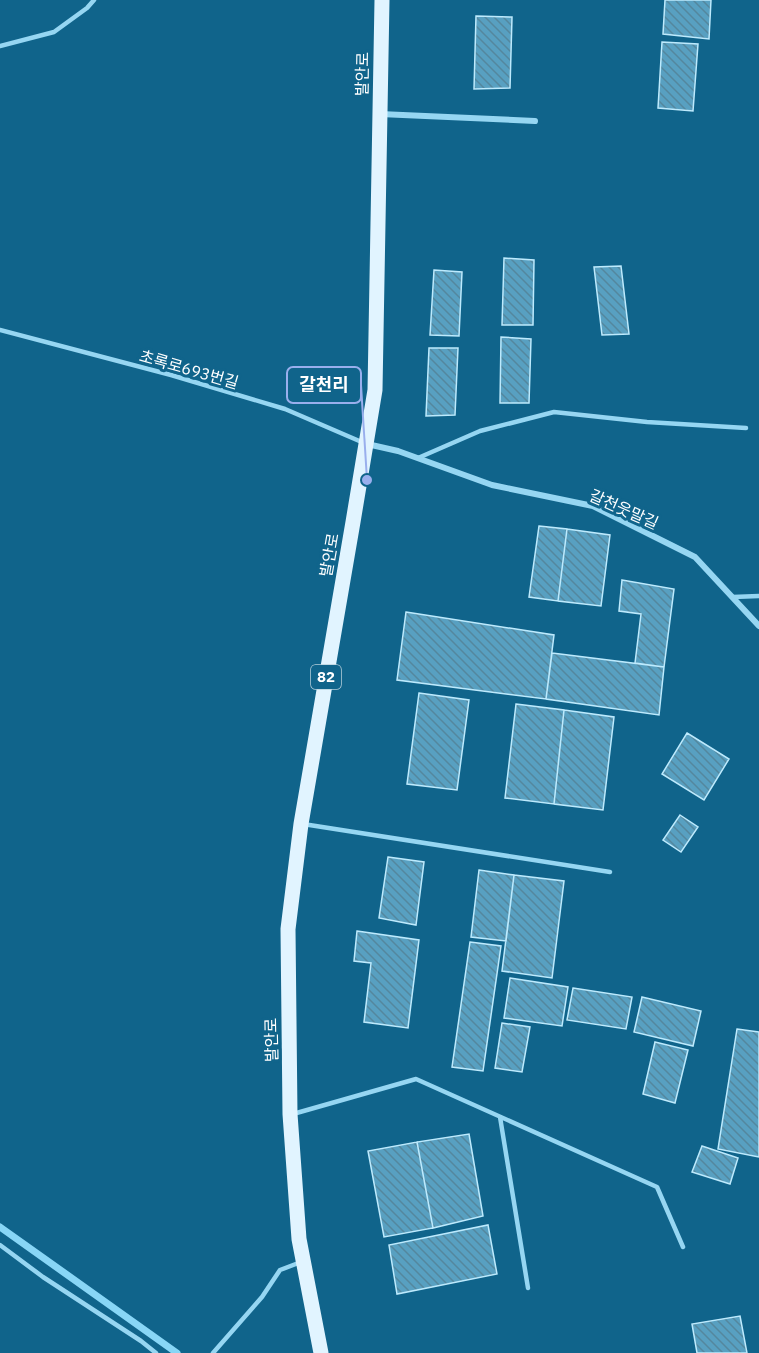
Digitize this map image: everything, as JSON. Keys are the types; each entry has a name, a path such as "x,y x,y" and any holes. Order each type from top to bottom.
{"main road":[{"name":"발안로","path":"321,1353 299,1239 290,1114 288,929 301,824 375,390 382,0"}],"street":[{"path":"380,114 535,121"},
{"name":"갈천웃말길","path":"366,444 398,451 492,485 593,506 695,557 759,626"}],"lane":[{"path":"0,46 54,32 87,8 94,0"},
{"name":"초록로693번길","path":"0,330 171,375 285,409 366,444"},
{"path":"417,458 480,431 554,412 647,422 746,428"},
{"path":"733,597 759,596"},
{"path":"301,824 610,872"},
{"path":"290,1114 416,1079 657,1187 684,1247"},
{"path":"500,1117 528,1288"},
{"path":"0,1245 43,1277 156,1353"},
{"path":"213,1353 262,1297 280,1270 304,1262"}],"building":[{"path":"665,0 711,0 709,39 663,34"},
{"path":"476,16 512,17 510,88 474,89"},
{"path":"662,42 698,44 693,111 658,108"},
{"path":"504,258 534,260 533,325 502,325"},
{"path":"621,266 629,334 602,335 594,267"},
{"path":"434,270 462,272 459,336 430,335"},
{"path":"501,337 531,339 529,403 500,403"},
{"path":"429,348 458,348 455,415 426,416"},
{"path":"539,526 567,529 558,601 529,597"},
{"path":"567,529 610,535 601,606 558,601"},
{"path":"622,580 674,589 664,667 635,663 641,614 619,611"},
{"path":"406,612 554,635 546,699 397,680"},
{"path":"552,653 664,667 659,715 546,699"},
{"path":"419,693 469,700 457,790 407,784"},
{"path":"516,704 564,710 554,804 505,798"},
{"path":"564,710 614,717 603,810 554,804"},
{"path":"687,733 729,759 704,800 662,774"},
{"path":"680,815 698,827 681,852 663,840"},
{"path":"388,857 424,862 416,925 379,918"},
{"path":"479,870 514,875 506,941 471,937"},
{"path":"514,875 564,881 552,978 502,971"},
{"path":"357,931 419,940 408,1028 364,1022 371,963 354,961"},
{"path":"470,942 501,946 483,1071 452,1067"},
{"path":"510,978 568,987 562,1026 504,1018"},
{"path":"573,988 632,997 626,1029 567,1020"},
{"path":"642,997 701,1011 693,1046 634,1032"},
{"path":"502,1023 530,1027 522,1072 495,1068"},
{"path":"737,1029 759,1032 759,1157 718,1149"},
{"path":"655,1042 688,1050 675,1103 643,1094"},
{"path":"469,1134 483,1216 433,1228 417,1142"},
{"path":"417,1142 433,1228 384,1237 368,1151"},
{"path":"702,1146 738,1158 730,1184 692,1172"},
{"path":"488,1225 497,1274 397,1294 389,1245"},
{"path":"740,1316 747,1353 697,1353 692,1324"}],"waterway":[{"path":"0,1227 177,1353"}],"place":[{"name":"갈천리","path":"367,480"}]}
